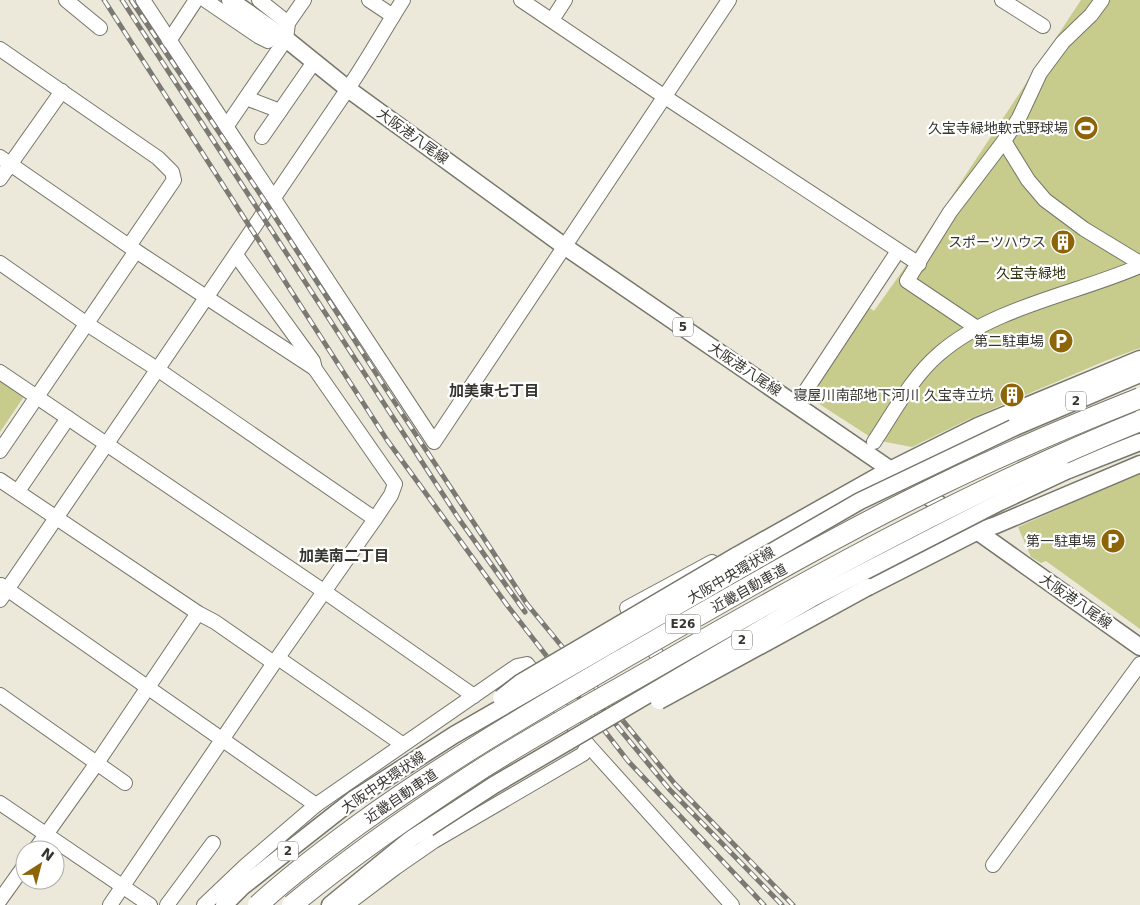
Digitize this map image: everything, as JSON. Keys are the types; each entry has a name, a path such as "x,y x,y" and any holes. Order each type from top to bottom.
{"highway":[{"name":"近畿自動車道","path":"258,905 327,848 392,801 535,709 860,526 1018,448 1140,398"},
{"name":"近畿自動車道","path":"292,905 342,864 477,772 714,634 871,546 949,507 1022,471 1140,422"}],"main road":[{"name":"大阪港八尾線","path":"230,0 283,31 314,62 348,89 564,246 892,470 1140,647"},
{"name":"2","path":"454,734 520,683 736,556 892,470 978,426 1140,358"},
{"name":"大阪中央環状線","path":"224,905 242,887 354,799 454,734 860,501 1013,428 1140,374"},
{"name":"2","path":"330,905 412,838 494,785 810,599 1000,502 1066,471 1140,442"},
{"name":"2","path":"494,785 524,779 635,714 868,587 978,531 1140,464"}],"street":[{"path":"66,0 100,28"},
{"path":"143,0 434,442 729,0"},
{"path":"169,41 196,0"},
{"path":"205,0 268,41 283,31"},
{"path":"259,0 283,31"},
{"path":"226,127 246,98 283,31 304,0"},
{"path":"369,0 393,16"},
{"path":"316,805 148,688 2,592 56,518 236,255 348,89 403,0"},
{"path":"521,0 914,262"},
{"path":"552,20 565,0"},
{"path":"1002,0 1043,26"},
{"path":"977,328 908,281 914,262 1004,141 1019,118 1040,73 1064,42 1091,15 1102,0"},
{"path":"0,49 158,158 172,172 174,180 87,324 0,451"},
{"path":"262,137 314,62"},
{"path":"0,179 5,160 62,91"},
{"path":"246,98 280,111"},
{"path":"874,442 914,381 939,354 977,328 1025,307 1120,275 1140,264 1084,229 1045,200 1028,180 1004,141"},
{"path":"5,160 133,249 314,368 395,484 391,496 375,520 276,661 110,905"},
{"path":"797,404 898,251"},
{"path":"236,255 313,361 314,368"},
{"path":"0,263 375,520"},
{"path":"0,372 325,592 474,696"},
{"path":"18,492 68,418"},
{"path":"0,480 198,613 276,661 402,744"},
{"path":"820,510 780,525 627,608 682,696 836,609 868,587"},
{"path":"42,840 97,763 198,613"},
{"path":"204,905 245,866 316,805 517,666 527,664 588,745 732,905"},
{"path":"993,864 1140,664"},
{"path":"0,695 125,782"},
{"path":"346,905 434,841 583,754 588,745"},
{"path":"0,803 150,905"},
{"path":"168,905 213,843"},
{"path":"0,900 15,879"}],"green space":[{"name":"久宝寺緑地","path":"1081,0 1140,0 1140,348 967,420 912,447 875,440 808,395 867,306 874,311 901,273"},
{"path":"0,377 22,392 23,398 0,432"},
{"path":"1140,473 1140,629 1046,561 1041,563 1031,557 1018,527"}],"railway":[{"path":"104,0 387,440 507,605 628,761 764,905"},
{"path":"122,0 459,519 525,612"},
{"path":"131,0 268,206 527,604 675,784 793,905"},
{"path":"594,698 669,789 782,905"}],"place":[{"name":"久宝寺緑地軟式野球場","path":"1086,128"},
{"name":"スポーツハウス","path":"1063,242"},
{"name":"第二駐車場","path":"1061,341"},
{"name":"寝屋川南部地下河川 久宝寺立坑","path":"1012,395"},
{"name":"第一駐車場","path":"1113,541"}],"district":[{"name":"加美東七丁目","path":"494,391"},
{"name":"加美南二丁目","path":"344,556"}]}
